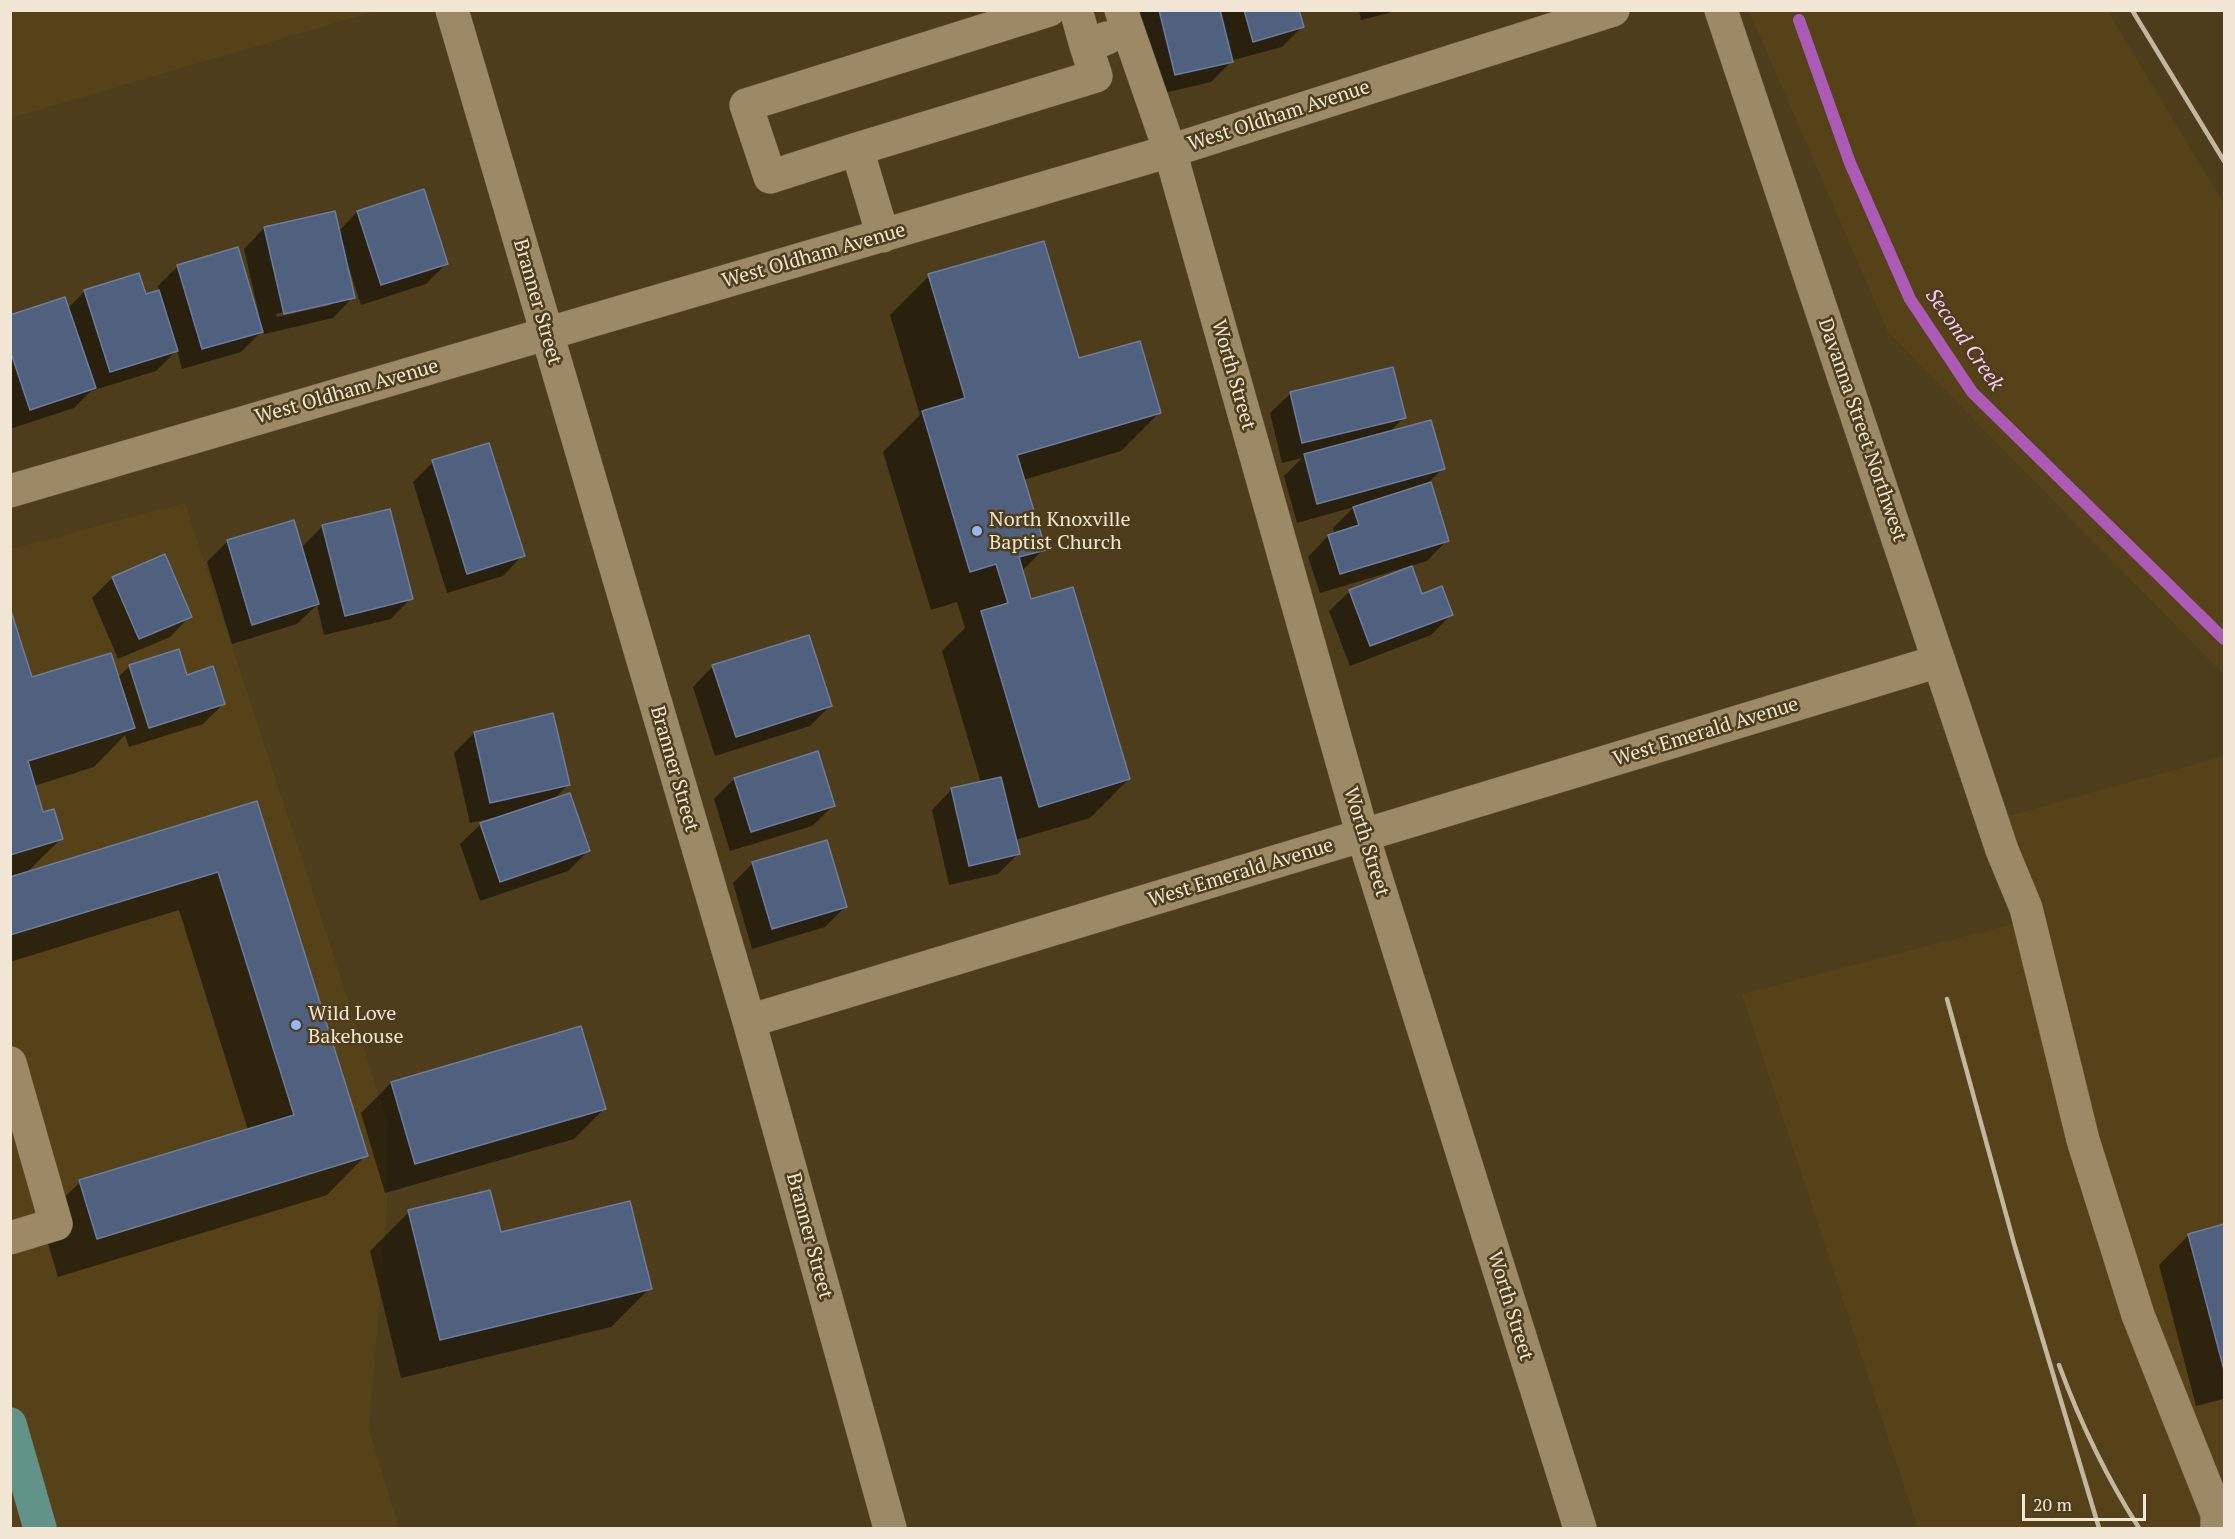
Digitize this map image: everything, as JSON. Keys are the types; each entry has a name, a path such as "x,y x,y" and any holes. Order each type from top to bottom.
{"main road":[{"path":"10,1424 37,1528"}],"street":[{"name":"Branner Street","path":"452,10 749,1021 890,1528"},
{"path":"1049,10 746,105 770,177 1096,76 1076,10"},
{"name":"West Oldham Avenue","path":"10,491 1170,151 1613,10"},
{"name":"Davanna Street Northwest","path":"1721,10 2002,850 2025,908 2083,1140 2138,1315 2217,1514 2217,1528"},
{"path":"1086,46 1125,21"},
{"name":"Worth Street","path":"1125,21 1170,151 1363,836 1580,1528"},
{"path":"857,149 884,236"},
{"name":"West Emerald Avenue","path":"749,1021 1939,661"},
{"path":"10,1063 56,1224 10,1238"}],"shaded area":[{"path":"11,10 376,10 376,11 11,118"},
{"path":"1749,11 2108,11 2224,204 2224,675 1888,332"},
{"path":"185,503 388,1122 387,1210 369,1429 399,1528 11,1528 11,549"},
{"path":"2224,756 2224,1528 1918,1528 1742,994 2047,915 2008,816"}],"building":[{"path":"1159,10 1220,10 1233,62 1175,75"},
{"path":"1244,10 1299,10 1304,27 1253,42"},
{"path":"424,189 448,264 381,285 357,211"},
{"path":"335,211 355,298 284,314 264,227"},
{"path":"1044,241 1079,358 1140,341 1161,413 1017,455 1046,550 1019,557 1031,599 1073,587 1130,779 1039,807 981,611 1008,603 996,564 970,572 922,411 965,398 928,274"},
{"path":"238,247 263,332 202,349 177,265"},
{"path":"139,273 146,294 159,290 178,351 110,372 84,290"},
{"path":"65,297 96,388 30,410 10,350 10,315"},
{"path":"1393,367 1406,418 1302,443 1290,392"},
{"path":"1431,420 1445,469 1317,504 1304,454"},
{"path":"489,443 525,556 467,574 432,460"},
{"path":"1431,482 1449,541 1340,574 1328,535 1359,525 1353,507"},
{"path":"390,509 413,599 345,616 322,525"},
{"path":"294,520 319,604 252,625 227,540"},
{"path":"165,554 192,617 139,639 112,577"},
{"path":"1412,566 1422,594 1442,586 1453,615 1370,646 1349,590"},
{"path":"10,608 32,677 111,653 135,728 28,761 43,812 54,809 63,839 10,855"},
{"path":"809,635 832,706 736,737 712,665"},
{"path":"179,649 187,675 213,666 225,704 149,728 129,665"},
{"path":"553,713 570,785 490,803 474,732"},
{"path":"818,751 835,806 751,832 734,778"},
{"path":"1001,777 1020,854 969,866 951,788"},
{"path":"570,793 590,851 500,882 480,823"},
{"name":"Wild Love Bakehouse","path":"257,801 368,1156 97,1239 79,1180 294,1115 218,872 10,935 10,877"},
{"path":"827,840 847,907 772,929 752,862"},
{"path":"581,1026 606,1109 415,1164 391,1082"},
{"path":"490,1190 501,1232 630,1201 652,1289 440,1340 408,1210"},
{"path":"2224,1224 2224,1370 2188,1234"}],"waterway":[{"name":"Second Creek","path":"1799,20 1850,163 1910,299 1972,392 2224,639"}],"railway":[{"path":"2132,10 2224,161"},
{"path":"1947,999 2015,1247 2099,1528"},
{"path":"2059,1365 2095,1449 2139,1528"}],"place":[{"name":"North Knoxville Baptist Church","path":"977,531"},
{"name":"Wild Love Bakehouse","path":"296,1025"}]}
